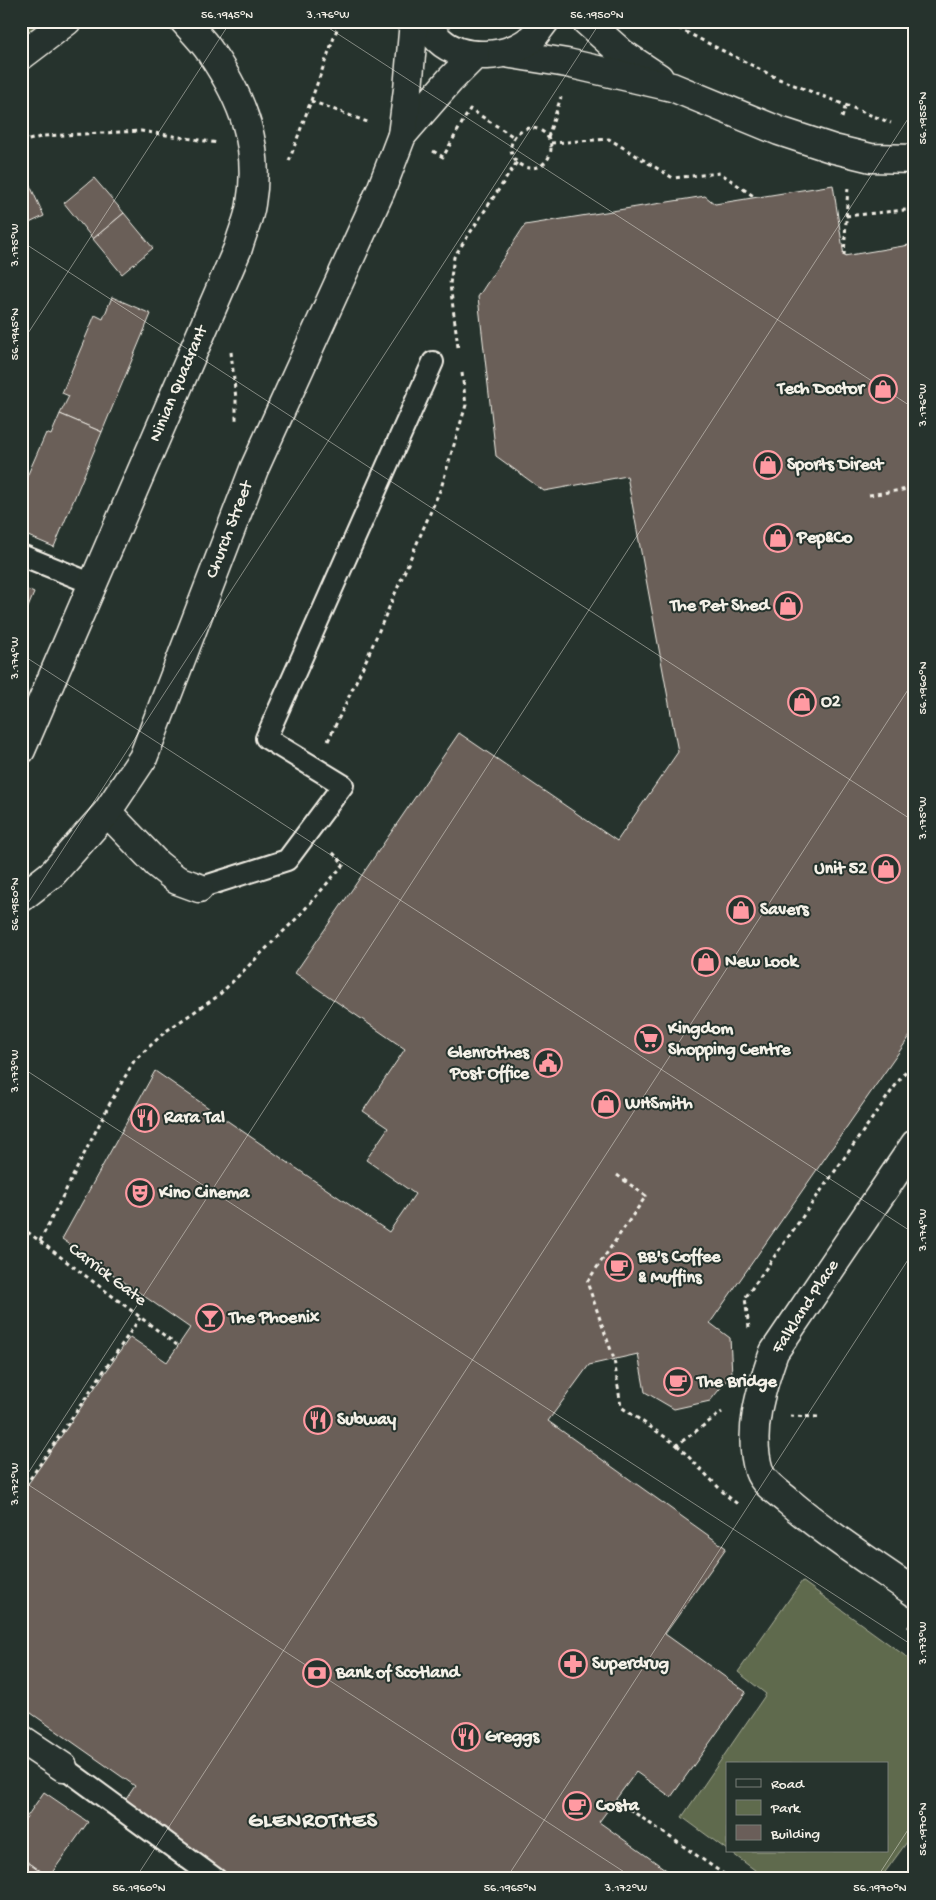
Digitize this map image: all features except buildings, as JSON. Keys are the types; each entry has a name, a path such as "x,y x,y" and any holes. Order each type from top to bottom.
{"street":[{"path":"21,56 66,21"},
{"name":"Ninian Quadrant","path":"21,750 238,248 251,206 255,175 254,149 240,103 211,52 184,21"},
{"name":"Church Street","path":"21,898 53,873 107,812 143,758 254,469 381,190 402,135 414,21"},
{"path":"424,21 440,41 457,51 475,56 505,53 567,63 672,87 779,131 834,149 871,158 915,159"},
{"path":"505,53 532,38 545,21"},
{"path":"586,21 623,54 672,87"},
{"name":"Church Street","path":"402,135 450,80 475,56"},
{"path":"107,812 157,864 177,880 199,888"},
{"name":"Falkland Place","path":"915,1144 774,1352 764,1380 753,1443 760,1473 774,1489 820,1528 915,1593"},
{"path":"21,1739 62,1767"}],"lane":[{"path":"199,888 287,860 343,785 266,738 433,362"},
{"path":"21,554 93,584"},
{"path":"62,1767 216,1879"}],"path":[{"path":"664,21 779,79 897,125"},
{"path":"286,169 339,22"},
{"path":"525,128 538,128 544,131 551,143 550,156 541,166 528,168 516,162 513,156 512,143 514,137 525,128"},
{"path":"21,142 44,136 141,132 254,149 293,150"},
{"path":"551,143 609,139 673,178 720,173 755,197"},
{"path":"459,349 450,284 454,258 516,162"},
{"path":"846,216 915,210"},
{"path":"230,350 236,400 236,426"},
{"path":"315,768 367,658 441,488 466,405 461,368"},
{"path":"869,495 915,488"},
{"path":"40,1241 109,1104 134,1061 166,1031 218,996 299,916 344,864 309,831"},
{"path":"750,1337 745,1298 915,1058"},
{"path":"617,1174 646,1196 587,1282 614,1359 621,1407 678,1445 731,1406 759,1406 792,1417 819,1417"},
{"name":"Carrick Gate","path":"21,1227 177,1345"},
{"path":"21,1492 140,1318"},
{"path":"616,1800 731,1879"}],"green space":[{"path":"21,21 55,21 21,45"},
{"path":"802,1581 915,1663 915,1831 880,1879 767,1879 730,1852 888,1852 888,1762 726,1762 726,1849 682,1817 766,1694 738,1672"}],"place":[{"name":"Tech Doctor","path":"883,389"},
{"name":"Sports Direct","path":"768,465"},
{"name":"Pep&Co","path":"778,538"},
{"name":"The Pet Shed","path":"788,606"},
{"name":"O2","path":"802,702"},
{"name":"Unit 52","path":"886,869"},
{"name":"Savers","path":"741,910"},
{"name":"New Look","path":"706,962"},
{"name":"Kingdom Shopping Centre","path":"649,1039"},
{"name":"Glenrothes Post Office","path":"548,1063"},
{"name":"WHSmith","path":"606,1104"},
{"name":"Rara Tal","path":"145,1118"},
{"name":"Kino Cinema","path":"140,1193"},
{"name":"BB's Coffee & Muffins","path":"619,1267"},
{"name":"The Phoenix","path":"210,1318"},
{"name":"The Bridge","path":"678,1382"},
{"name":"Subway","path":"318,1420"},
{"name":"Superdrug","path":"573,1664"},
{"name":"Bank of Scotland","path":"317,1673"},
{"name":"Greggs","path":"466,1737"},
{"name":"Costa","path":"577,1806"}],"district":[{"name":"GLENROTHES","path":"313,1822"}]}
